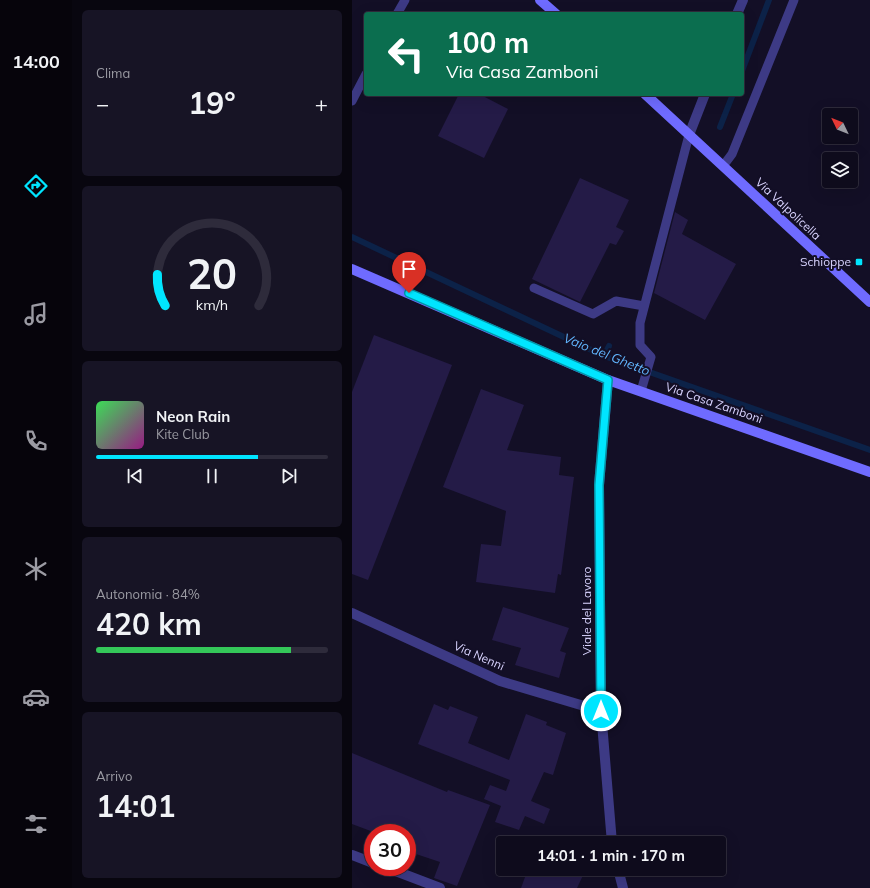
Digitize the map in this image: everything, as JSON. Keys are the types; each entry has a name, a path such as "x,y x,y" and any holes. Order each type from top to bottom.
{"street":[{"path":"540,0 554,12"},
{"path":"738,12 743,0"},
{"name":"Via Valpolicella","path":"647,96 870,302"},
{"path":"689,135 704,96"},
{"name":"Via Casa Zamboni","path":"352,269 608,380 870,472"},
{"name":"Viale del Lavoro","path":"608,380 599,485 601,711 611,836"},
{"name":"Via Nenni","path":"352,613 500,681 601,711"},
{"path":"352,855 364,860"},
{"path":"409,876 440,888"},
{"path":"620,876 623,888"}],"lane":[{"path":"398,12 405,0"},
{"path":"723,166 732,154 794,0"},
{"path":"352,101 364,78"},
{"path":"641,391 652,357 640,345 640,323 689,135"},
{"path":"534,288 593,314 616,301 644,306"}],"building":[{"path":"458,96 483,96 508,109 484,158 438,136"},
{"path":"580,178 629,200 616,227 624,231 616,245 610,243 580,302 532,279"},
{"path":"675,212 688,220 682,234 736,264 705,320 654,293"},
{"path":"374,335 452,365 368,580 352,574 352,392"},
{"path":"481,389 524,405 507,450 561,457 559,475 574,477 561,575 558,574 555,593 476,582 481,544 501,546 506,511 443,487"},
{"path":"503,607 569,628 560,651 566,653 559,678 515,665 521,648 492,640"},
{"path":"434,704 448,710 450,706 478,717 468,743 509,760 526,714 547,722 546,725 566,733 553,775 544,772 531,801 550,809 544,824 525,816 519,830 495,822 501,806 484,799 490,785 506,791 510,780 418,744"},
{"path":"352,753 447,792 448,790 490,805 457,886 434,878 440,862 416,854 416,824 364,824 364,828 352,824"},
{"path":"525,876 583,876 577,888 521,888"}],"waterway":[{"path":"744,66 769,0"},
{"path":"720,127 732,96"},
{"name":"Vaio del Ghetto","path":"352,237 604,356 870,450"},
{"path":"604,356 609,346"}],"place":[{"name":"Schioppe","path":"859,262"}],"route":[{"path":"409,293 608,380 599,485 601,711"}]}
